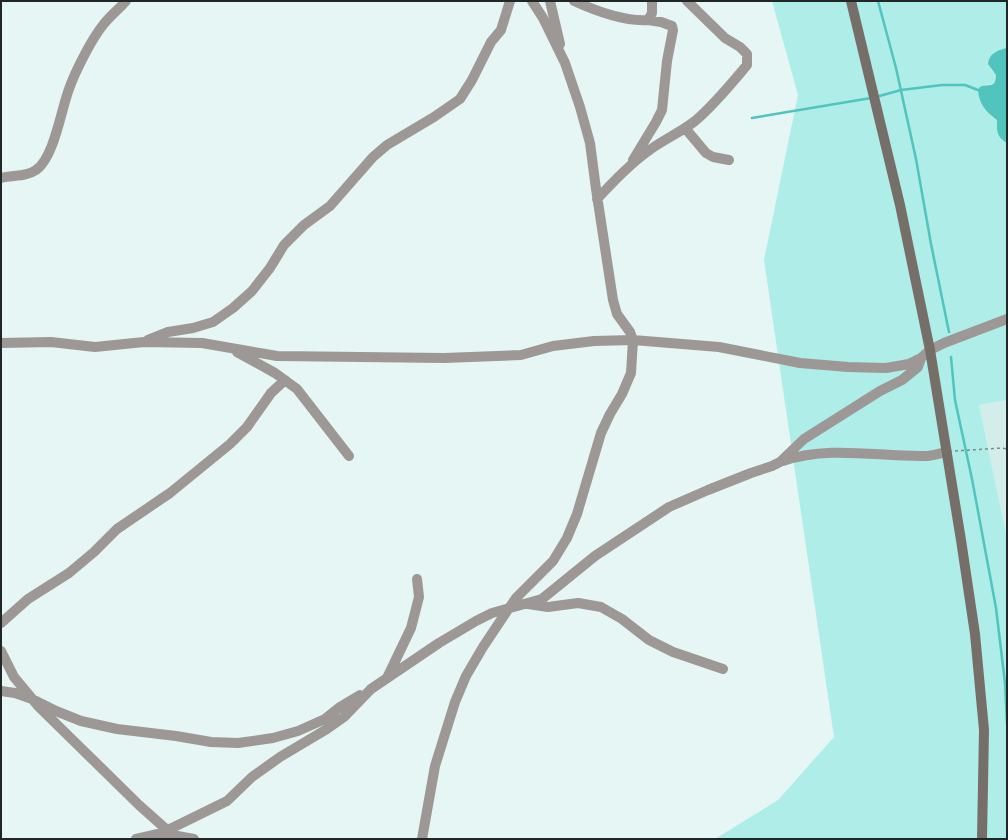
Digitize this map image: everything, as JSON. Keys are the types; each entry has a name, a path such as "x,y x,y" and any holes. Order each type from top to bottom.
{"main road":[{"path":"851,1 900,205 930,350 947,452 975,634 984,730 982,839"}],"street":[{"path":"1,178 25,175 37,170 48,155 69,89 85,56 116,1"},
{"path":"103,25 126,1"},
{"path":"144,342 168,332 193,328 213,322 233,308 252,291 270,268 284,244 304,225 330,206 373,157 387,145 434,117 460,99 472,80 491,42 501,30 510,1"},
{"path":"532,1 543,18 565,63"},
{"path":"422,839 435,766 455,702 466,676 483,647 516,598 554,562 567,538 577,514 601,433 622,394 631,373 633,340 630,332 617,314 613,300 590,143 565,63 550,1"},
{"path":"574,1 615,16 639,21 648,20 661,22 672,26 673,30 667,61 662,110 630,165"},
{"path":"648,20 652,13 652,1"},
{"path":"597,199 630,165 652,148 694,122 711,106 747,65 747,54 740,47 725,38 686,1"},
{"path":"685,128 706,152 713,157 729,160"},
{"path":"1,343 51,342 95,347 144,342 202,343 277,356 444,358 521,355 553,346 594,340 633,340 719,347 800,363 848,367 886,368 909,364 921,358 930,350 944,343 966,336 1007,319"},
{"path":"230,348 275,373 297,389 349,456"},
{"path":"780,462 804,439 880,391 902,380 918,367 921,358"},
{"path":"1,623 28,599 69,573 94,552 117,529 170,493 230,444 247,427 272,393 285,380"},
{"path":"1,691 15,693 32,699 80,721 117,729 212,742 238,744 298,732 325,719 340,707 371,689 439,643 476,621 492,613 542,598 595,556 669,507 708,490 793,458 845,452 927,456 947,452"},
{"path":"387,678 412,628 419,597 417,578"},
{"path":"526,604 548,607 578,603 601,607 622,619 649,640 672,652 723,669"},
{"path":"1,651 14,677 32,699 163,832 194,839"},
{"path":"136,839 163,832 227,801 252,777 274,761 328,729 344,717 371,689"}],"path":[{"path":"947,452 988,448 1007,449"}],"shaded area":[{"path":"772,1 1007,1 1007,49 1006,48 991,69 996,75 996,81 993,84 984,85 991,116 997,120 999,136 1007,143 1007,400 979,405 1007,534 1007,839 715,839 778,800 834,737 764,260 798,95"},
{"path":"1006,48 1007,143 999,136 997,131 997,120 984,107 978,90 980,87 991,85 995,82 996,75 988,64 991,55"},
{"path":"1007,400 1007,534 1006,535 979,405"}],"waterway":[{"path":"878,1 896,68 916,159 949,332"},
{"path":"876,97 901,90 942,85 965,85 978,90"},
{"path":"752,118 871,98"},
{"path":"951,357 955,400 972,479 996,608 1005,683 1007,724"}]}
